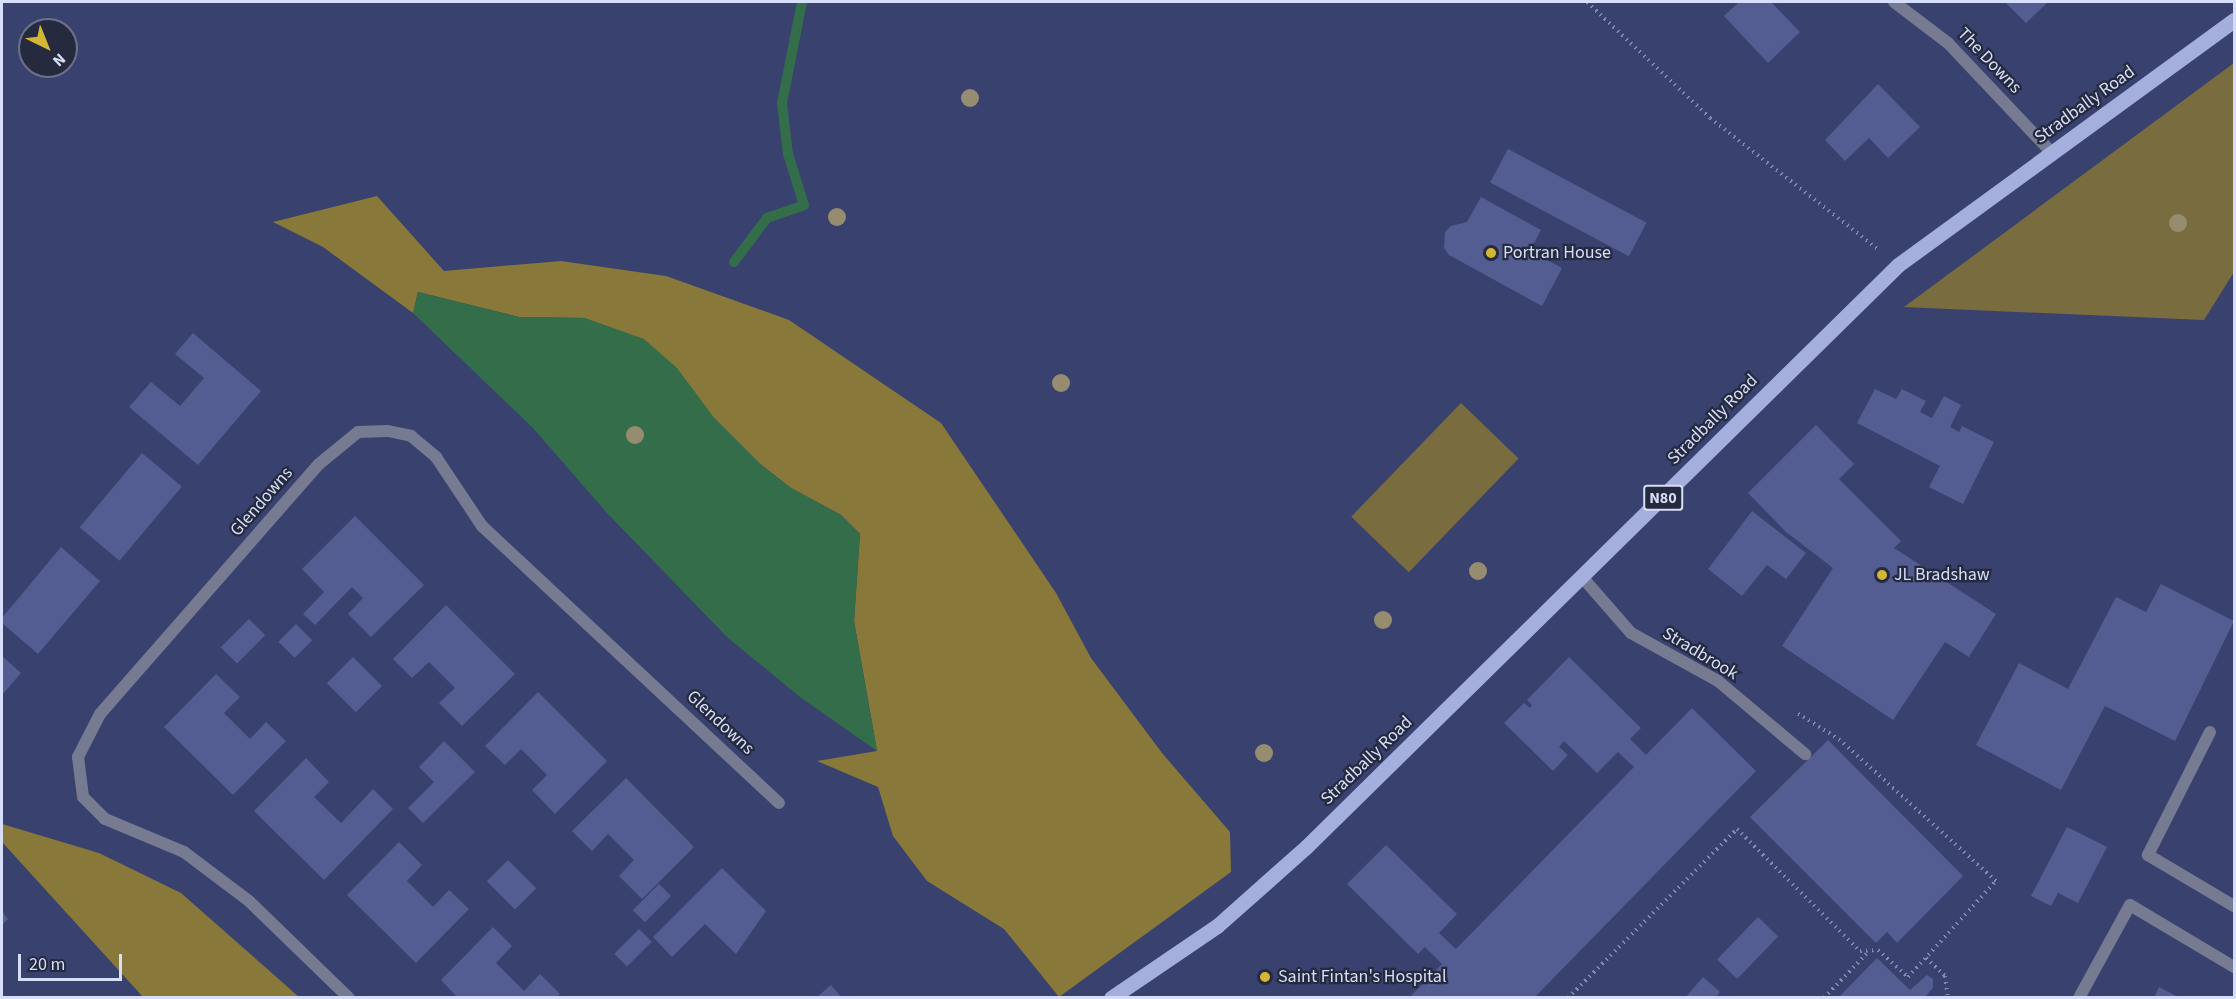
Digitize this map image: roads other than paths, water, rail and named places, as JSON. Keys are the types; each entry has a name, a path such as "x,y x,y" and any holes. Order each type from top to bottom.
{"main road":[{"name":"Stradbally Road","path":"1111,998 1217,926 1306,847 1583,578 1898,265 2235,20"}],"street":[{"name":"The Downs","path":"1894,2 1948,43 2052,153"},
{"name":"Glendowns","path":"349,998 249,901 184,852 105,819 83,797 78,757 100,714 319,464 358,432 388,431 411,436 436,457 482,526 779,802"},
{"name":"Stradbrook","path":"1583,578 1631,633 1718,681 1805,754"},
{"path":"2210,732 2148,855 2235,906"},
{"path":"2079,998 2130,905 2235,967"}],"waterway":[{"path":"734,262 767,218 804,205 788,154 782,103 802,2"}],"place":[{"name":"Portran House","path":"1491,253"},
{"name":"JL Bradshaw","path":"1882,575"},
{"name":"Saint Fintan's Hospital","path":"1265,977"}]}
